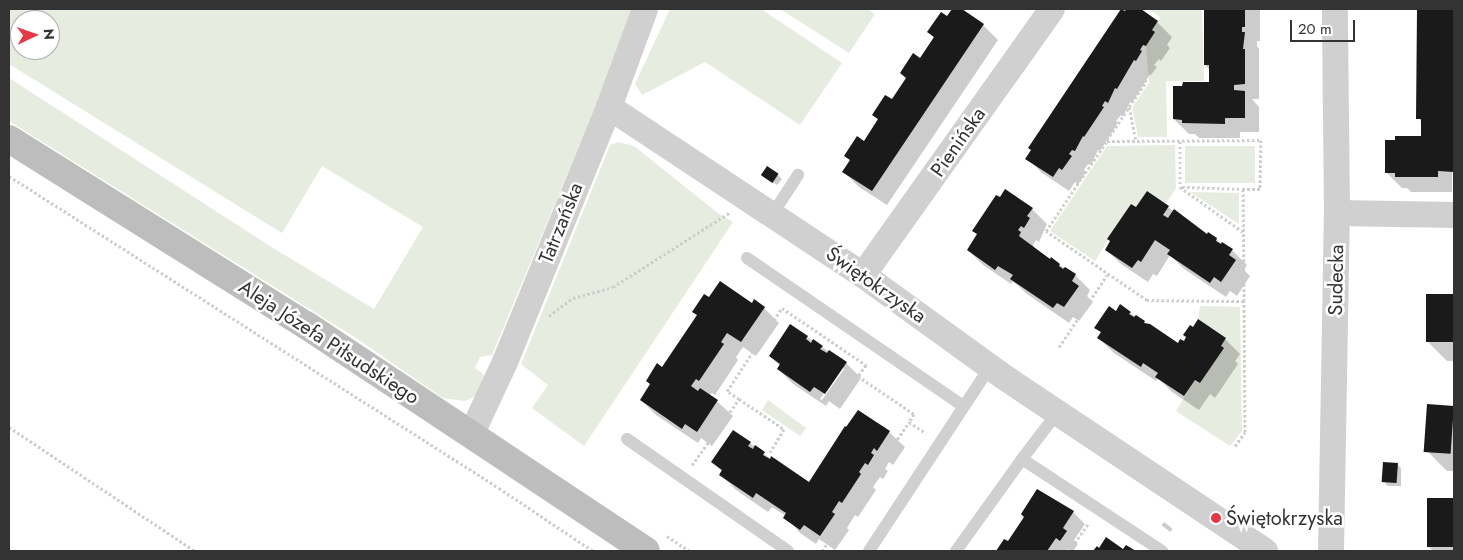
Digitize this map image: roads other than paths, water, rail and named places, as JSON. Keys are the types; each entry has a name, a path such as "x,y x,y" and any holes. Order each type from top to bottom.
{"main road":[{"name":"Aleja Józefa Piłsudskiego","path":"9,139 215,267 646,551"}],"street":[{"name":"Tatrzańska","path":"471,435 505,362 608,107 645,9"},
{"name":"Pienińska","path":"863,275 1052,9"},
{"name":"Sudecka","path":"1330,551 1337,213 1335,9"},
{"name":"Świętokrzyska","path":"608,107 863,275 990,367 1265,551"},
{"path":"1337,213 1454,215"}],"lane":[{"path":"772,215 798,175"},
{"path":"747,258 963,406"},
{"path":"870,551 990,367"},
{"path":"956,551 1057,412"},
{"path":"627,439 788,551"},
{"path":"1022,458 1162,551"}],"place":[{"name":"Świętokrzyska","path":"1216,518"}]}
